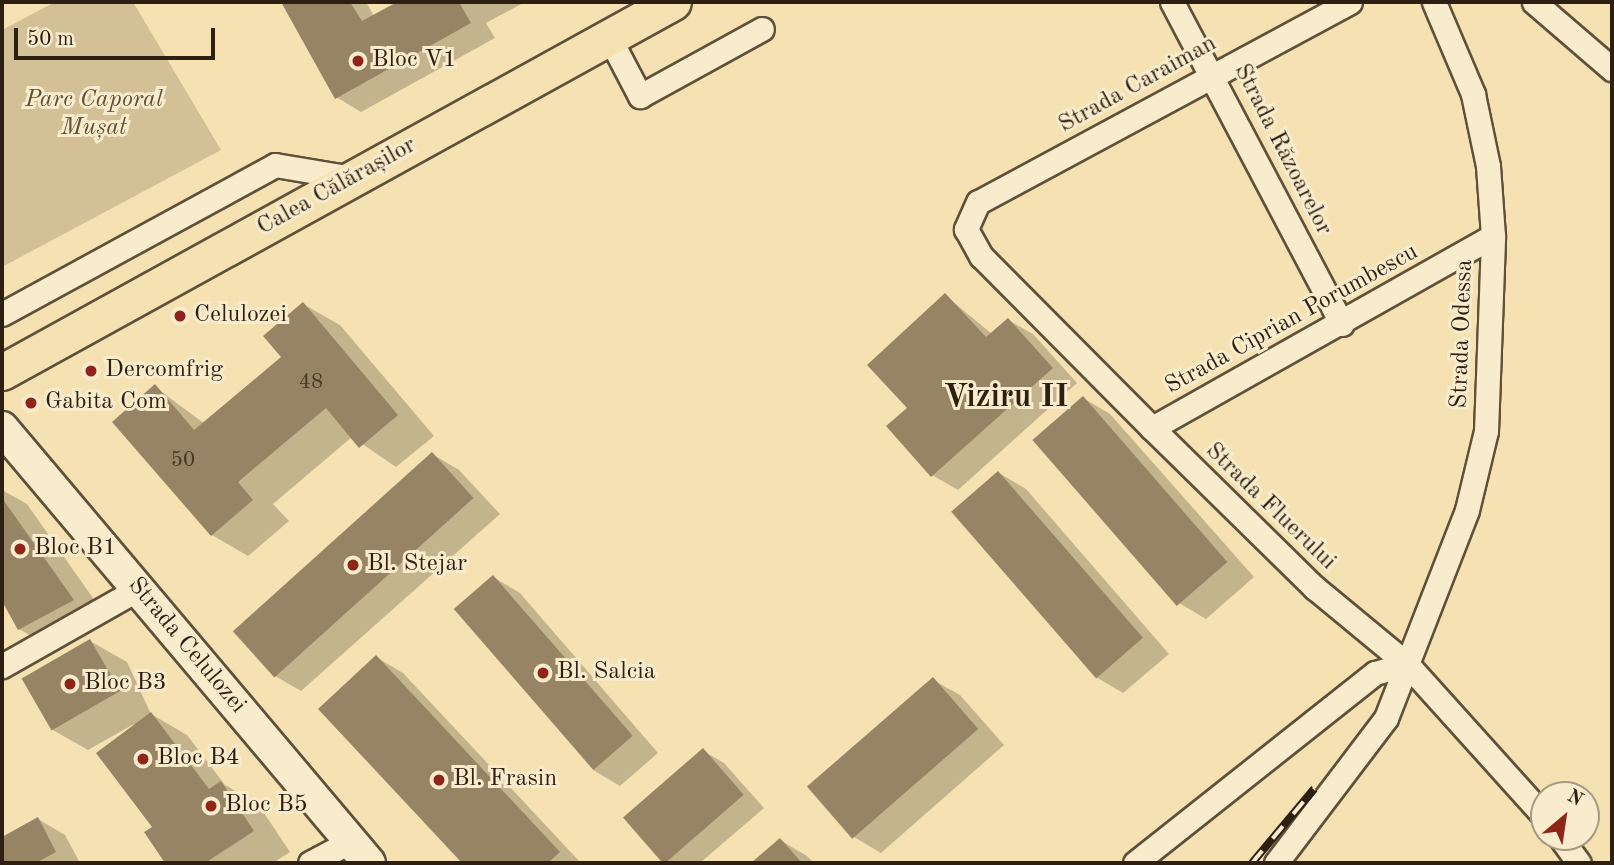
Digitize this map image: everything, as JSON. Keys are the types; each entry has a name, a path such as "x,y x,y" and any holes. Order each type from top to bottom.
{"main road":[{"name":"Calea Călărașilor","path":"2,372 609,37 661,5"}],"street":[{"name":"Strada Răzoarelor","path":"1172,2 1213,73 1342,324"},
{"name":"Strada Caraiman","path":"966,229 978,202 1213,73 1350,2"},
{"name":"Strada Odessa","path":"1276,863 1366,751 1406,664 1467,510 1486,432 1493,236 1473,93 1434,2"},
{"path":"1534,2 1612,69"},
{"path":"609,37 640,96 762,29"},
{"path":"2,314 275,165 353,178"},
{"name":"Strada Fluerului","path":"966,229 981,257 1315,589 1406,664 1530,801"},
{"name":"Strada Ciprian Porumbescu","path":"1152,428 1342,324 1493,236"},
{"name":"Strada Celulozei","path":"2,428 360,852"},
{"path":"2,666 138,589"},
{"path":"1135,863 1375,673 1406,664"},
{"path":"310,863 360,852"}],"green space":[{"name":"Parc Caporal Mușat","path":"55,2 133,2 221,150 2,267 2,30"}],"building":[{"name":"Bloc V1","path":"281,2 350,2 362,21 397,2 459,2 471,23 335,99"},
{"path":"945,293 986,337 1008,318 1053,368 931,477 886,426 907,408 867,365"},
{"path":"303,302 398,415 359,448 326,408 238,482 253,500 211,536 112,422 155,384 194,430 281,357 263,336"},
{"path":"1083,396 1227,562 1177,606 1032,440"},
{"name":"Bl. Stejar","path":"432,452 473,498 274,677 233,631"},
{"path":"998,471 1143,638 1096,678 951,512"},
{"name":"Bloc B1","path":"2,498 74,600 18,630 2,601"},
{"name":"Bl. Salcia","path":"493,575 633,736 593,770 454,609"},
{"name":"Bloc B3","path":"90,639 120,691 52,730 22,678"},
{"name":"Bl. Frasin","path":"376,655 560,852 548,863 462,863 318,709"},
{"path":"933,677 978,729 852,839 807,787"},
{"path":"151,712 209,789 221,781 254,831 205,863 165,863 144,832 152,827 96,753"},
{"path":"703,748 744,795 665,863 623,818"},
{"path":"38,817 56,852 36,863 2,863 2,837"},
{"path":"780,838 802,863 751,863"}],"railway":[{"path":"1252,863 1314,789"}],"place":[{"name":"Bloc V1","path":"358,61"},
{"name":"Celulozei","path":"180,316"},
{"name":"Dercomfrig","path":"91,371"},
{"name":"Gabita Com","path":"31,403"},
{"name":"Bloc B1","path":"20,549"},
{"name":"Bl. Stejar","path":"353,565"},
{"name":"Bl. Salcia","path":"543,673"},
{"name":"Bloc B3","path":"70,684"},
{"name":"Bloc B4","path":"143,759"},
{"name":"Bl. Frasin","path":"439,780"},
{"name":"Bloc B5","path":"211,806"}],"district":[{"name":"Viziru II","path":"1006,398"}]}
